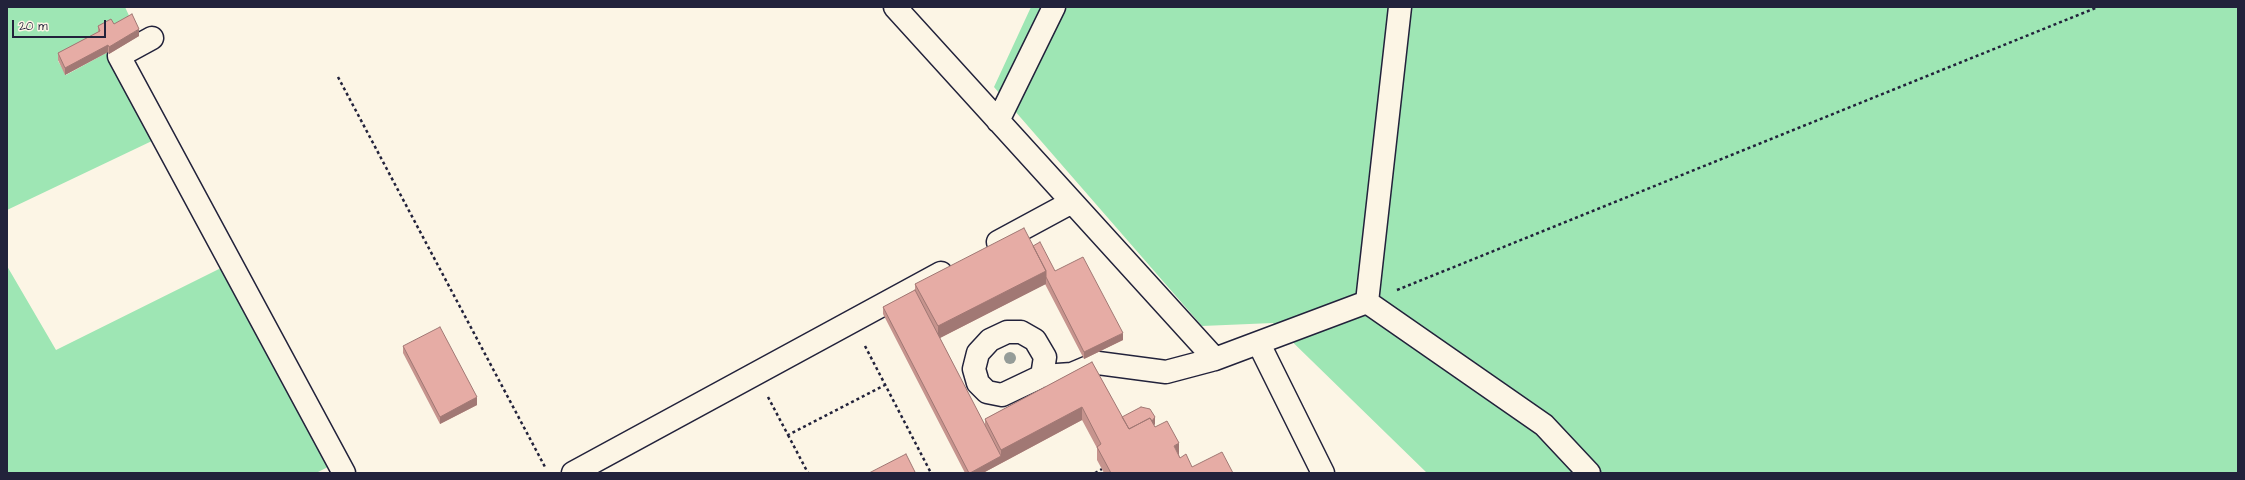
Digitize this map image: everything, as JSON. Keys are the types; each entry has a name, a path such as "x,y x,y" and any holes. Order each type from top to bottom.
{"lane":[{"path":"895,7 1215,359"},
{"path":"998,121 1054,7"},
{"path":"1367,302 1400,7"},
{"path":"152,38 119,56 344,473"},
{"path":"983,251 1072,202"},
{"path":"573,473 962,262"},
{"path":"1042,376 1072,374 1098,363 1166,372 1215,359 1259,344 1367,302"},
{"path":"1367,302 1544,425 1589,473"},
{"path":"1259,344 1323,473"}],"path":[{"path":"1367,302 2098,7"},
{"path":"338,77 461,305 548,473"},
{"path":"852,322 931,473"},
{"path":"756,374 808,473"},
{"path":"788,435 885,385"},
{"path":"1095,473 1102,469"}],"green space":[{"path":"7,7 125,7 132,22 58,61 66,75 108,52 154,140 7,210"},
{"path":"1031,7 2238,7 2238,473 1427,473 1273,323 1202,326 994,87"},
{"path":"7,266 56,350 223,267 330,466 316,473 7,473"}],"building":[{"path":"132,14 139,29 109,47 108,45 65,68 58,53 100,31 98,26 111,19 114,24"},
{"path":"1024,228 1046,271 938,326 915,284"},
{"path":"1040,242 1055,271 1083,257 1123,333 1084,352 1046,277 1046,271 1033,246"},
{"path":"915,290 1001,456 970,473 883,307"},
{"path":"440,327 477,397 440,417 403,346"},
{"path":"1092,362 1129,429 1150,418 1155,427 1167,421 1179,443 1174,446 1180,458 1186,454 1192,467 1222,452 1233,473 1111,473 1097,447 1101,444 1082,407 1001,450 985,419"},
{"path":"1141,407 1150,409 1155,417 1152,421 1150,418 1129,429 1122,417"},
{"path":"906,454 915,472 869,473"}]}
